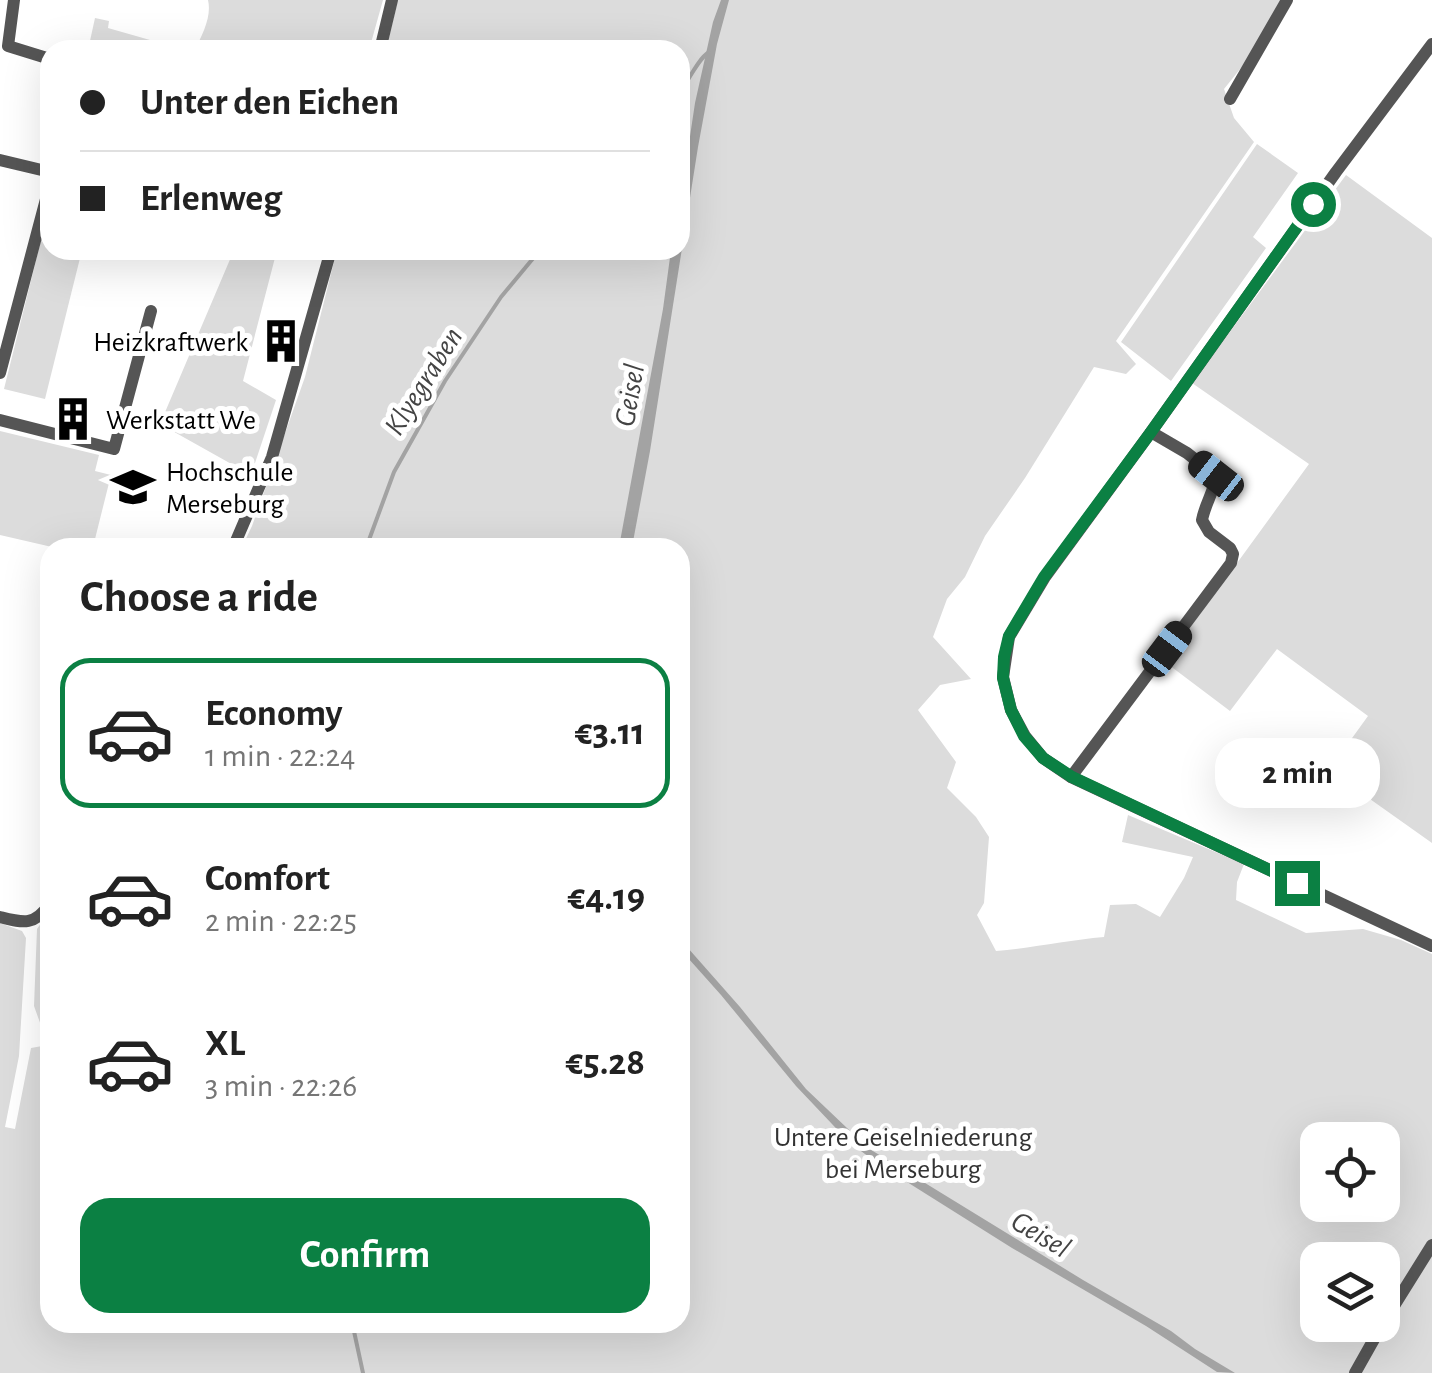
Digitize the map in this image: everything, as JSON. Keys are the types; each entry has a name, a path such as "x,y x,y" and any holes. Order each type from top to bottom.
{"street":[{"path":"14,0 8,46 40,56"},
{"path":"382,40 392,0"},
{"path":"1230,99 1287,0"},
{"path":"1430,51 1336,172 1044,577 1009,636 1003,678 1011,710 1024,736 1043,758 1072,777 1432,946"},
{"path":"0,160 40,170"},
{"path":"0,373 40,222"},
{"path":"237,538 272,457 327,260"},
{"path":"0,420 114,448 151,312"},
{"path":"1072,777 1230,564 1233,554 1202,520 1216,476 1151,432"},
{"path":"0,917 25,923 40,916"},
{"path":"1400,1296 1432,1244"},
{"path":"1354,1373 1372,1342"}],"green space":[{"path":"208,0 383,0 372,40 199,40"},
{"name":"Untere Geiselniederung bei Merseburg","path":"398,0 1287,0 1269,33 1224,89 1234,118 1254,142 1116,341 1136,364 1126,374 1094,367 985,536 965,577 947,599 933,637 971,679 940,685 918,710 956,762 947,788 976,817 989,837 984,903 977,915 996,951 1104,937 1110,905 1136,904 1160,917 1193,857 1122,842 1128,815 1244,864 1236,900 1306,933 1363,929 1432,954 1432,1373 0,1373 0,923 22,931 26,938 19,1056 5,1127 15,1129 31,1048 40,1046 40,1333 690,1333 690,538 246,538 305,377 334,260 690,260 690,40 388,40"},
{"path":"95,18 109,21 108,28 150,40 90,40"},
{"path":"1257,144 1298,173 1253,237 1266,248 1171,381 1121,342"},
{"path":"1346,175 1432,238 1432,843 1329,770 1368,716 1277,649 1230,711 1165,662 1309,464 1192,383"},
{"path":"40,244 40,260 80,260 45,399 4,389"},
{"path":"230,260 274,260 243,381 276,400 251,475 160,424"},
{"path":"0,431 99,455 95,471 111,475 95,538 40,538 40,544 0,535"},
{"name":"Untere Geiselniederung bei Merseburg","path":"40,925 40,1023 34,1006 37,929"}],"shaded area":[{"path":"721,0 729,0 717,44 690,198 690,136"},
{"path":"670,260 680,260 634,538 621,538"},
{"path":"690,950 806,1089 868,1148 1235,1373 1217,1372 1012,1248 850,1143 796,1086 690,960"}],"waterway":[{"name":"Klyegraben","path":"690,76 709,52"},
{"name":"Klyegraben","path":"370,538 394,472 445,381 501,297 532,260"},
{"name":"Klyegraben","path":"354,1333 363,1373"}],"place":[{"name":"Heizkraftwerk","path":"281,341"},
{"name":"Werkstatt We","path":"73,419"},
{"name":"Hochschule Merseburg","path":"133,487"}],"route":[{"path":"1297,883 1072,777 1043,758 1024,736 1011,710 1003,678 1009,636 1044,577 1313,204"}],"water label":[{"name":"Geisel","path":"629,395"},
{"name":"Geisel","path":"1041,1234"}]}
